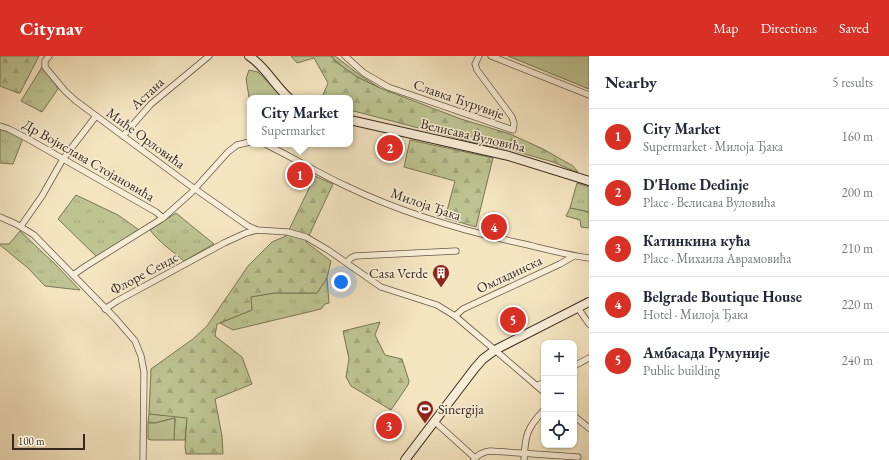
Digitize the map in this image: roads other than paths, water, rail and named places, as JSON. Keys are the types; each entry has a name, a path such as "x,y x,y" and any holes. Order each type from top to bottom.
{"street":[{"name":"Миће Орловића","path":"49,56 44,63 46,68 65,91 123,136 244,223 256,230 300,234 319,244 381,287 437,305 455,316 541,390"},
{"name":"Астана","path":"123,136 151,104 209,56"},
{"path":"248,56 261,66 287,95"},
{"name":"Славка Ћурувије","path":"345,56 370,77 388,86 513,130 514,123 512,117 478,72 475,64 479,56"},
{"path":"491,56 589,95"},
{"path":"21,226 37,204 63,159 96,116"},
{"name":"Велисава Вуловића","path":"353,121 508,156 589,181"},
{"name":"Др Војислава Стојановића","path":"0,126 25,137 156,212 163,218"},
{"path":"73,275 163,218 195,189 228,152 237,146 247,143"},
{"name":"Милоја Ђака","path":"271,147 345,186 410,212 490,237 589,258"},
{"path":"0,217 21,226 34,235 105,308"},
{"path":"241,236 244,230 244,223"},
{"name":"Флоре Сендс","path":"143,460 144,377 141,356 130,335 105,308 117,300 211,250 256,230"},
{"path":"346,262 355,256 456,251"},
{"name":"Омладинска","path":"455,316 463,309 574,256"},
{"path":"404,460 480,362 495,350 589,302"},
{"path":"578,308 589,324"},
{"path":"577,364 589,358"},
{"path":"536,386 541,384"},
{"path":"524,460 528,431 542,412"},
{"path":"577,418 589,428"},
{"path":"434,421 474,459 483,452 490,451 578,456"}],"place":[{"name":"D'Home Dedinje","path":"390,148"},
{"name":"City Market","path":"300,175"},
{"name":"Belgrade Boutique House","path":"494,227"},
{"name":"Casa Verde","path":"441,288"},
{"name":"Амбасада Румуније","path":"513,320"},
{"name":"Sinergija","path":"425,424"},
{"name":"Катинкина кућа","path":"389,426"}]}
